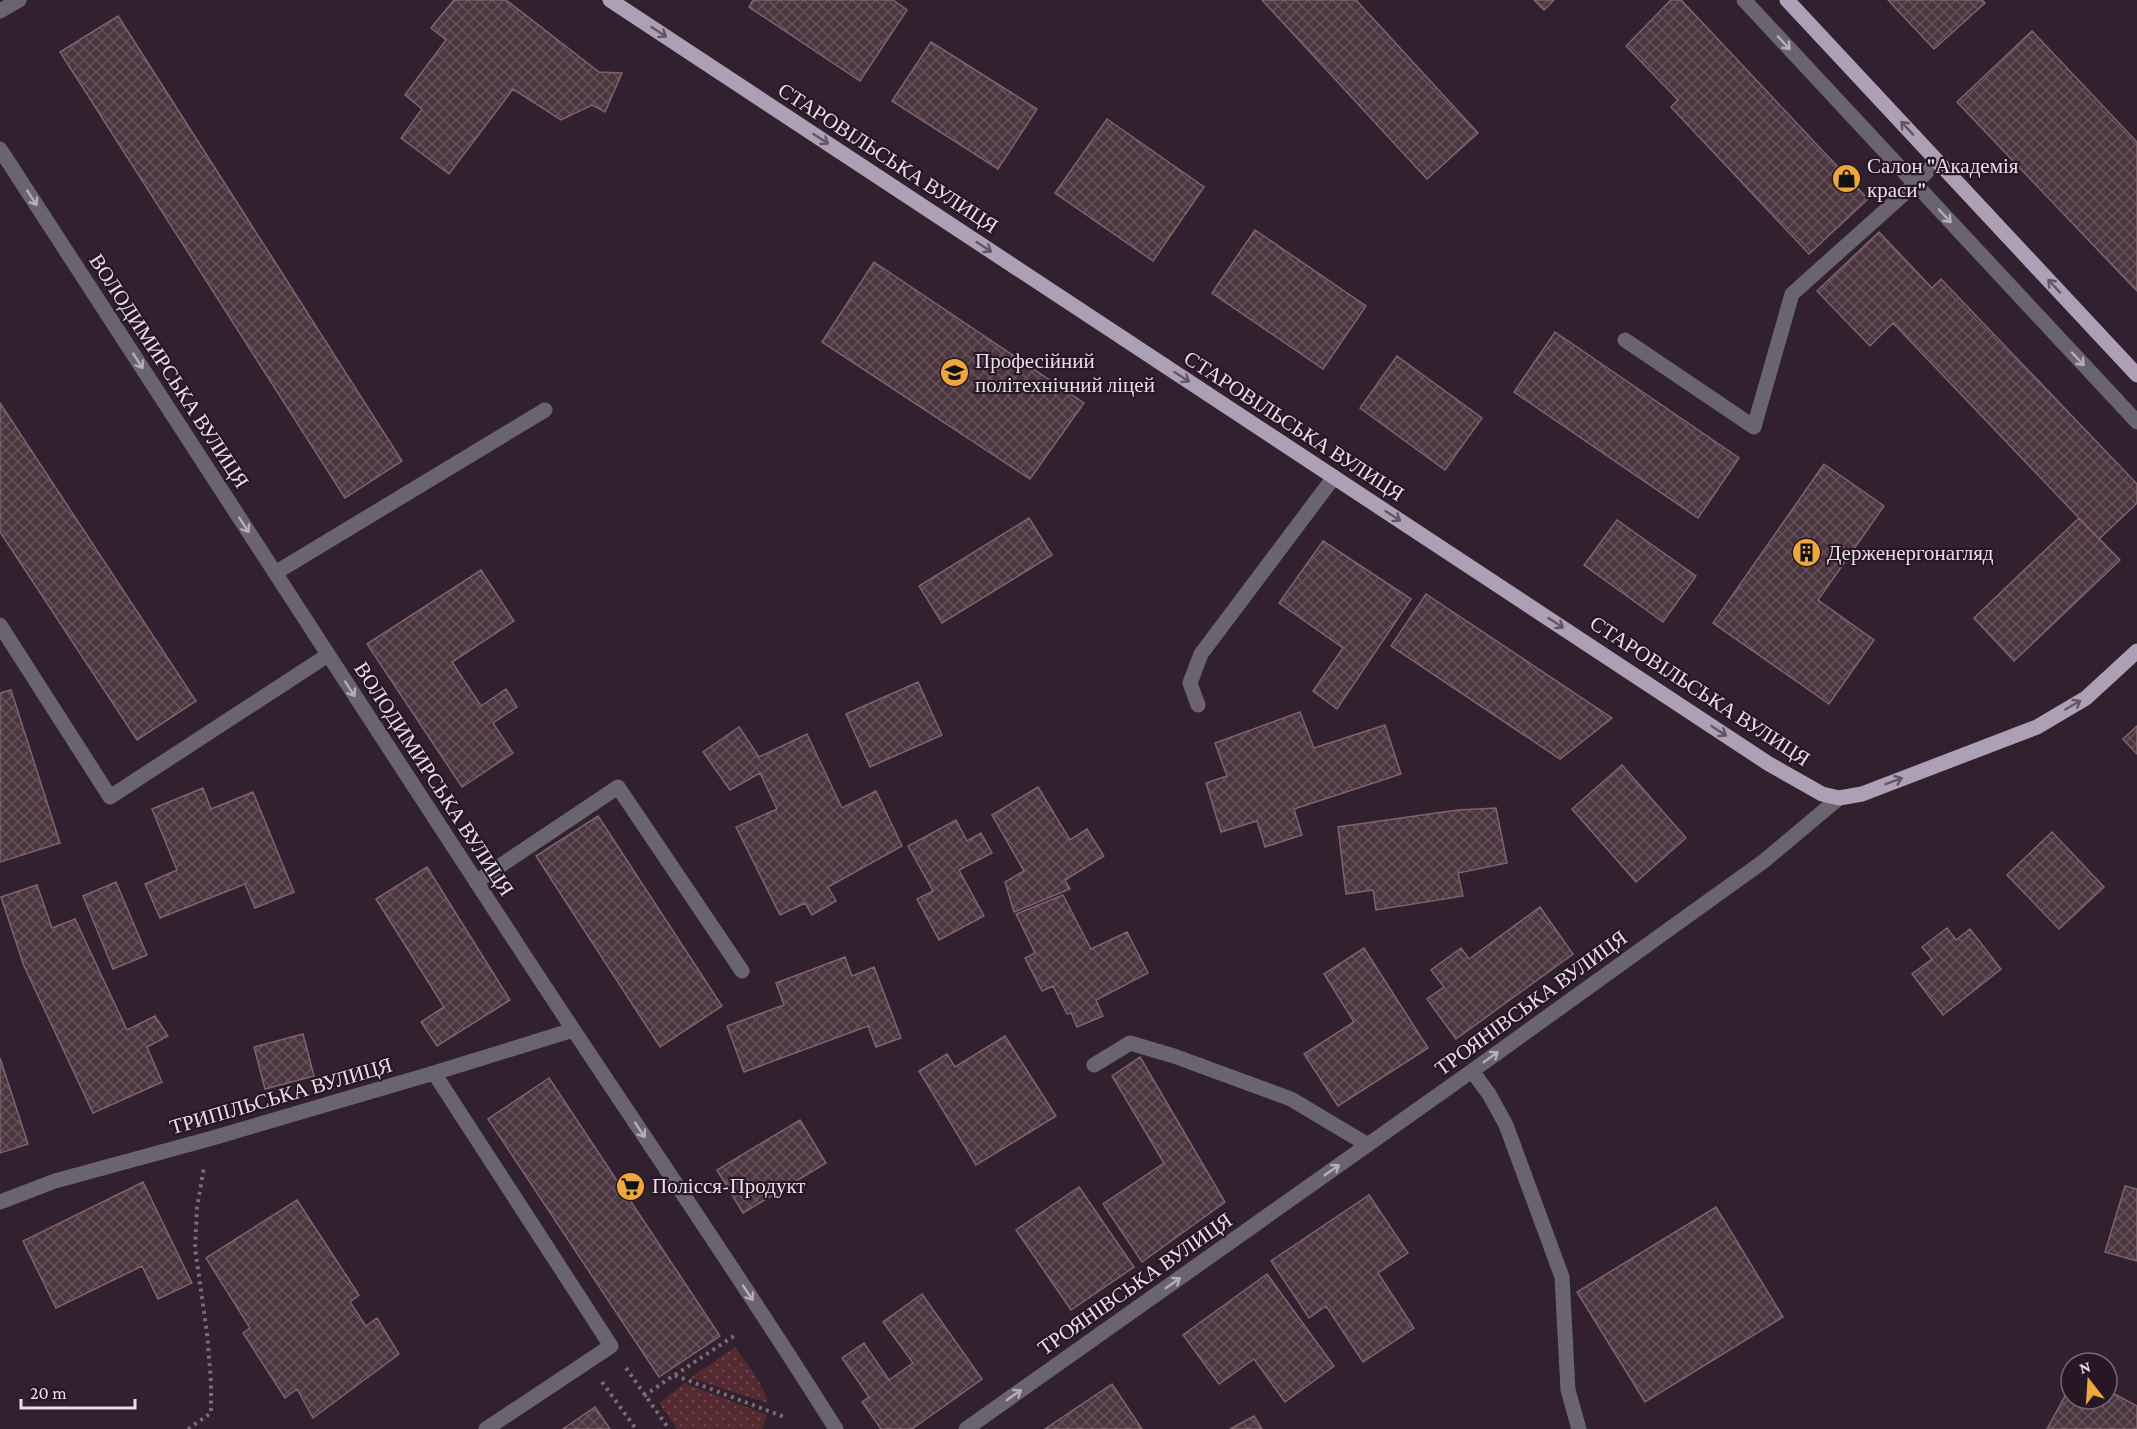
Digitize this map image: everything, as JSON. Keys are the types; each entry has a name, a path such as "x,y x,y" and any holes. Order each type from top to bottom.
{"main road":[{"name":"СТАРОВІЛЬСЬКА ВУЛИЦЯ","path":"610,0 1769,764 1822,794 1839,798"},
{"path":"1787,0 2137,375"},
{"name":"ТРОЯНІВСЬКА ВУЛИЦЯ","path":"1839,798 1862,794 2037,727 2086,698 2137,651"}],"street":[{"path":"0,11 19,0"},
{"path":"1744,0 2137,422"},
{"name":"ВОЛОДИМИРСЬКА ВУЛИЦЯ","path":"0,148 476,882 836,1429"},
{"path":"1625,340 1754,427 1792,294 1915,184 1937,161"},
{"path":"275,573 545,410"},
{"path":"1198,705 1190,683 1201,654 1334,477"},
{"path":"0,625 110,797 328,655"},
{"path":"476,882 618,788 742,971"},
{"name":"ТРОЯНІВСЬКА ВУЛИЦЯ","path":"966,1429 1764,861 1839,798"},
{"name":"ТРИПІЛЬСЬКА ВУЛИЦЯ","path":"0,1202 55,1181 209,1139 573,1030"},
{"path":"1094,1065 1130,1043 1174,1056 1291,1099 1368,1145"},
{"path":"1472,1071 1489,1094 1506,1125 1562,1276 1568,1390 1580,1429"},
{"path":"434,1073 611,1346 486,1429"}],"path":[{"path":"188,1429 211,1413 207,1333 195,1248 197,1208 209,1139"},
{"path":"669,1429 644,1396 737,1334"},
{"path":"588,1362 636,1429"},
{"path":"674,1375 787,1418"}],"shaded area":[{"path":"735,1347 764,1390 767,1403 690,1378"},
{"path":"685,1383 767,1415 762,1429 677,1429 659,1403"}],"building":[{"path":"454,0 506,0 599,72 622,73 605,112 592,105 561,120 513,89 449,174 401,138 422,109 405,95 446,40 431,28"},
{"path":"753,0 893,0 907,10 860,81 749,7"},
{"path":"1262,0 1356,0 1478,133 1427,179"},
{"path":"1534,0 1554,0 1544,10"},
{"path":"1671,0 1681,0 1868,199 1809,254 1671,107 1678,100 1626,46"},
{"path":"1888,0 1982,0 1985,3 1934,49"},
{"path":"118,16 402,461 345,498 60,52"},
{"path":"2032,31 2137,142 2137,291 1957,102"},
{"path":"931,42 1037,109 998,169 892,101"},
{"path":"1107,119 1204,187 1153,261 1055,193"},
{"path":"1255,230 1366,306 1323,369 1212,293"},
{"path":"1879,232 1932,288 1941,279 2137,484 2137,503 2099,539 1893,323 1870,346 1817,291"},
{"name":"Професійний політехнічний ліцей","path":"874,262 1084,403 1030,479 822,342"},
{"path":"1555,332 1739,458 1698,518 1514,392"},
{"path":"1397,356 1482,418 1445,470 1360,408"},
{"path":"0,403 196,701 137,740 0,532"},
{"name":"Держенергонагляд","path":"1824,464 1884,506 1818,600 1874,640 1829,704 1713,623"},
{"path":"1029,518 1052,555 942,623 919,586"},
{"path":"2079,518 2120,560 2014,661 1974,618"},
{"path":"1617,520 1696,576 1663,622 1584,565"},
{"path":"1323,541 1411,599 1337,709 1313,691 1343,648 1279,603"},
{"path":"481,570 514,621 452,662 481,706 506,689 517,707 493,723 513,753 462,787 367,644"},
{"path":"1426,594 1612,718 1560,759 1391,646"},
{"path":"918,682 942,735 870,767 846,714"},
{"path":"11,690 60,843 0,862 0,693"},
{"path":"1300,712 1314,748 1385,725 1401,774 1294,809 1302,835 1265,847 1257,821 1221,832 1206,783 1227,776 1215,743"},
{"path":"2137,726 2137,754 2123,739"},
{"path":"739,727 759,757 807,734 842,808 876,791 902,846 828,887 836,901 812,915 805,903 780,915 736,827 777,809 760,773 730,790 703,752"},
{"path":"1622,765 1686,838 1636,882 1572,809"},
{"path":"1038,787 1070,840 1087,829 1104,856 1065,880 1070,889 1014,912 1005,882 1024,871 992,815"},
{"path":"203,788 211,809 253,792 294,892 255,908 245,884 160,918 145,884 177,870 152,809"},
{"path":"1496,808 1507,863 1458,873 1463,896 1376,910 1373,890 1346,894 1338,827 1458,810"},
{"path":"598,816 722,1006 660,1047 536,856"},
{"path":"956,820 967,841 981,833 992,853 959,870 984,916 939,940 917,899 933,891 908,846"},
{"path":"2052,832 2104,887 2059,929 2007,875"},
{"path":"427,867 510,1000 437,1046 421,1022 444,1007 376,899"},
{"path":"116,882 147,955 113,969 83,896"},
{"path":"37,885 52,928 75,919 127,1030 155,1016 168,1036 147,1047 162,1082 93,1113 24,966 1,897"},
{"path":"1063,895 1091,949 1127,932 1148,973 1096,1000 1103,1016 1077,1027 1071,1013 1067,1014 1053,986 1042,991 1025,958 1035,953 1016,914"},
{"path":"1540,907 1573,954 1456,1039 1427,999 1444,987 1431,970 1461,948 1469,959"},
{"path":"1947,928 1956,940 1970,929 2001,969 1943,1015 1912,974 1932,959 1922,947"},
{"path":"1364,948 1428,1048 1338,1106 1304,1054 1354,1022 1324,974"},
{"path":"845,957 852,976 874,967 901,1038 876,1047 868,1026 744,1072 727,1026 784,1005 776,983"},
{"path":"303,1034 314,1076 265,1089 254,1047"},
{"path":"1005,1036 1056,1116 976,1165 919,1071 947,1054 955,1067"},
{"path":"1140,1057 1225,1202 1142,1262 1103,1204 1164,1163 1112,1076"},
{"path":"0,1058 28,1144 0,1153"},
{"path":"549,1078 720,1336 659,1377 488,1119"},
{"path":"800,1120 826,1163 743,1213 717,1170"},
{"path":"143,1182 192,1283 158,1299 142,1266 56,1308 23,1241"},
{"path":"2125,1186 2137,1189 2137,1261 2105,1252"},
{"path":"1079,1187 1134,1267 1071,1310 1016,1230"},
{"path":"1369,1195 1408,1253 1378,1273 1414,1328 1363,1362 1326,1306 1309,1318 1271,1261"},
{"path":"297,1200 359,1295 350,1302 366,1326 377,1318 399,1354 313,1418 297,1389 285,1398 243,1333 250,1328 206,1258"},
{"path":"1716,1207 1783,1317 1645,1402 1577,1292"},
{"path":"1267,1274 1334,1366 1285,1402 1254,1359 1219,1384 1183,1335"},
{"path":"922,1294 982,1379 912,1429 881,1429 862,1402 869,1397 842,1358 864,1343 889,1380 913,1363 883,1322"},
{"path":"1112,1384 1142,1429 1045,1429"},
{"path":"2119,1396 2137,1406 2137,1429 2047,1429 2059,1407 2059,1411 2119,1411"},
{"path":"595,1407 610,1429 563,1429"},
{"path":"1254,1416 1262,1429 1230,1429"}],"place":[{"name":"Салон \"Академія краси\"","path":"1846,178"},
{"name":"Професійний політехнічний ліцей","path":"954,373"},
{"name":"Держенергонагляд","path":"1806,553"},
{"name":"Полісся-Продукт","path":"631,1186"}]}
